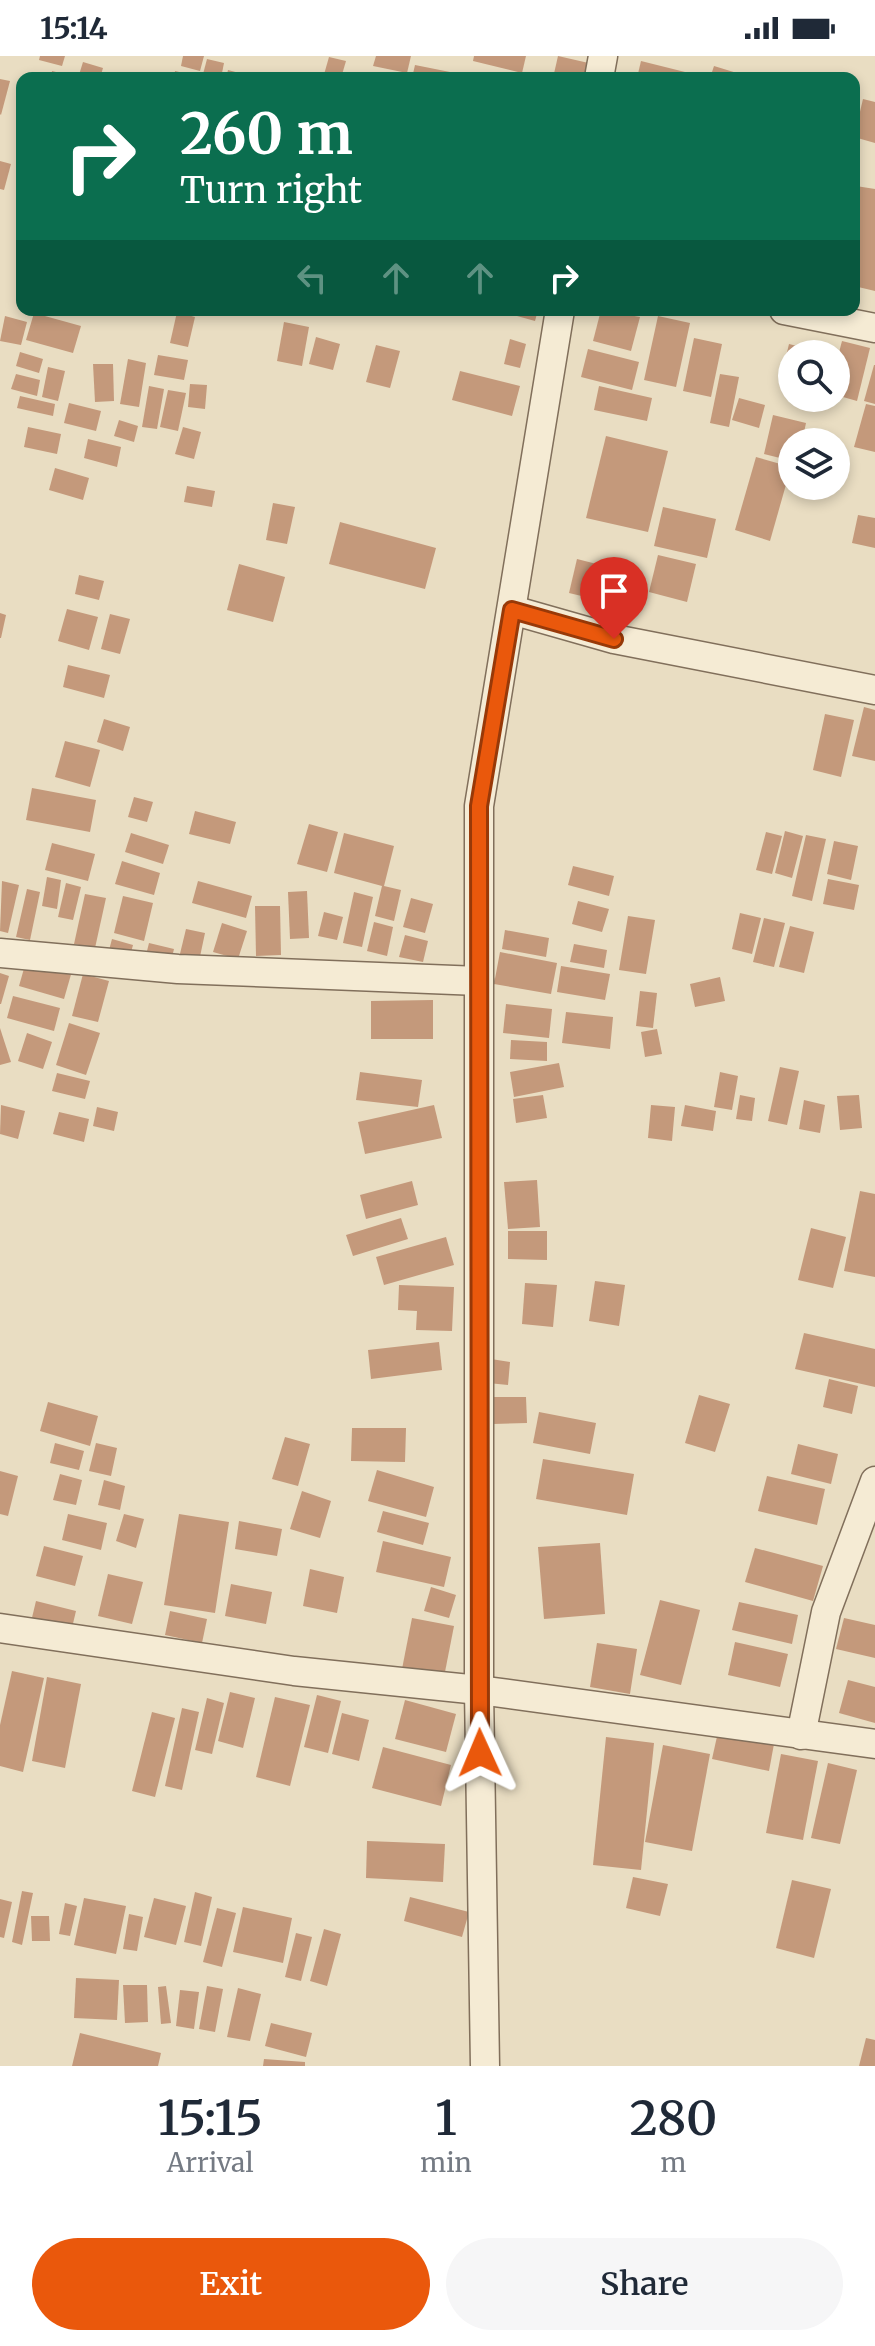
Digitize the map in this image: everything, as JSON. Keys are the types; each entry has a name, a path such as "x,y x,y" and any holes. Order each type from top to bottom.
{"street":[{"path":"485,2066 479,1690 479,806 559,316"},
{"path":"814,316 875,328"},
{"path":"512,610 614,639 875,690"},
{"path":"0,953 178,969 479,981"},
{"path":"801,1735 826,1612 875,1481"},
{"path":"0,1628 294,1671 479,1690 875,1744"}],"building":[{"path":"40,56 65,56 62,66 39,60"},
{"path":"183,56 204,56 200,71 181,66"},
{"path":"376,56 411,56 407,72 373,66"},
{"path":"474,56 526,56 522,72 473,61"},
{"path":"558,56 593,64 591,72 554,72"},
{"path":"329,57 346,61 343,72 325,72"},
{"path":"207,59 224,63 222,72 204,72"},
{"path":"641,61 685,72 638,72"},
{"path":"83,62 103,68 102,72 80,72"},
{"path":"415,65 450,72 413,72"},
{"path":"714,66 734,72 712,72"},
{"path":"0,79 10,81 1,115 0,114"},
{"path":"863,99 875,102 875,143 860,139"},
{"path":"0,161 11,164 4,190 0,189"},
{"path":"860,187 875,189 875,291 860,287"},
{"path":"5,316 27,322 21,345 0,341"},
{"path":"33,316 81,326 73,353 26,340"},
{"path":"176,316 195,317 188,347 170,343"},
{"path":"517,316 536,316 535,321"},
{"path":"599,316 640,317 631,351 593,341"},
{"path":"658,316 690,323 676,387 644,380"},
{"path":"284,322 309,327 302,366 277,361"},
{"path":"316,337 340,344 333,370 309,364"},
{"path":"694,338 722,344 711,397 683,391"},
{"path":"510,339 526,344 520,368 504,364"},
{"path":"850,343 870,348 857,401 850,399"},
{"path":"376,345 400,351 390,388 366,382"},
{"path":"588,349 639,362 632,390 581,377"},
{"path":"20,352 43,359 39,373 16,366"},
{"path":"158,355 188,360 184,380 154,375"},
{"path":"128,359 146,363 139,407 120,404"},
{"path":"93,364 113,364 114,401 95,402"},
{"path":"875,365 875,404 864,401"},
{"path":"48,367 65,371 58,401 42,397"},
{"path":"460,371 520,386 512,416 452,400"},
{"path":"16,374 40,380 37,396 11,389"},
{"path":"720,374 739,377 729,427 710,423"},
{"path":"190,384 207,385 205,409 188,407"},
{"path":"149,386 164,389 157,429 142,427"},
{"path":"599,386 652,398 647,421 594,410"},
{"path":"168,390 186,393 178,431 160,427"},
{"path":"20,396 55,404 53,416 17,408"},
{"path":"739,398 765,405 759,428 732,420"},
{"path":"69,403 101,411 96,431 64,423"},
{"path":"866,404 875,406 875,452 854,447"},
{"path":"773,415 806,423 805,428 778,428 778,458 764,454"},
{"path":"119,420 138,426 134,442 114,436"},
{"path":"28,427 61,434 57,454 24,447"},
{"path":"183,427 201,432 194,459 175,454"},
{"path":"606,436 668,451 648,532 586,518"},
{"path":"88,439 121,447 117,467 84,458"},
{"path":"756,457 778,463 778,500 782,500 770,541 735,530"},
{"path":"55,468 89,478 83,500 49,490"},
{"path":"187,486 215,491 212,507 184,502"},
{"path":"273,503 295,507 287,544 266,540"},
{"path":"663,507 716,519 707,558 654,546"},
{"path":"858,515 875,518 875,548 852,543"},
{"path":"340,522 436,548 425,589 329,564"},
{"path":"658,555 696,564 687,602 649,592"},
{"path":"577,559 640,575 632,608 569,593"},
{"path":"239,564 285,577 273,622 227,610"},
{"path":"79,575 104,581 99,600 75,594"},
{"path":"67,609 98,617 89,650 58,641"},
{"path":"0,613 6,615 1,638 0,638"},
{"path":"110,614 130,619 120,654 101,649"},
{"path":"68,665 110,675 104,698 63,687"},
{"path":"864,707 875,710 875,761 852,756"},
{"path":"825,714 854,720 841,777 813,770"},
{"path":"104,719 130,727 123,751 97,742"},
{"path":"65,741 100,750 90,787 55,777"},
{"path":"32,788 96,800 90,832 26,820"},
{"path":"134,797 153,802 147,822 128,817"},
{"path":"195,811 236,822 230,844 189,834"},
{"path":"309,824 338,832 327,872 297,864"},
{"path":"785,831 803,836 792,878 775,873"},
{"path":"766,832 782,836 772,874 756,870"},
{"path":"131,833 169,845 163,864 125,852"},
{"path":"344,833 394,846 384,886 401,890 394,921 375,916 382,886 334,873"},
{"path":"806,835 826,839 812,901 792,896"},
{"path":"834,841 858,846 851,880 827,874"},
{"path":"52,843 95,854 88,881 45,870"},
{"path":"122,861 160,873 154,895 115,884"},
{"path":"573,866 614,876 609,896 568,885"},
{"path":"47,877 61,880 57,909 42,906"},
{"path":"828,879 859,885 854,910 823,904"},
{"path":"2,881 19,885 8,933 0,931"},
{"path":"198,881 252,896 246,918 192,903"},
{"path":"66,883 81,887 73,920 58,917"},
{"path":"27,889 40,892 30,940 16,937"},
{"path":"307,891 309,938 290,939 288,892"},
{"path":"354,892 373,897 362,947 343,943"},
{"path":"85,894 106,898 95,948 74,944"},
{"path":"123,896 153,903 144,941 114,933"},
{"path":"411,898 433,904 425,933 403,927"},
{"path":"578,901 609,909 602,932 572,924"},
{"path":"255,906 280,906 281,955 256,956"},
{"path":"324,912 343,917 337,940 318,936"},
{"path":"740,913 761,918 752,954 732,949"},
{"path":"628,916 655,920 646,974 619,970"},
{"path":"764,918 785,923 774,967 753,962"},
{"path":"374,922 393,927 387,956 367,951"},
{"path":"222,923 247,931 238,959 213,952"},
{"path":"790,926 814,932 804,973 779,967"},
{"path":"186,929 205,933 198,966 178,962"},
{"path":"505,930 549,938 546,957 502,949"},
{"path":"405,935 428,941 423,962 399,957"},
{"path":"112,939 133,945 129,960 108,954"},
{"path":"149,943 174,949 170,965 145,959"},
{"path":"574,944 607,950 604,968 570,962"},
{"path":"500,952 557,963 551,994 494,984"},
{"path":"27,958 72,971 64,999 19,986"},
{"path":"561,966 610,974 605,1000 557,992"},
{"path":"0,973 9,976 1,1004 0,1004"},
{"path":"83,974 109,981 98,1022 72,1016"},
{"path":"720,977 725,1001 695,1007 690,984"},
{"path":"640,991 657,993 653,1028 636,1026"},
{"path":"13,996 60,1008 54,1031 7,1018"},
{"path":"433,1000 433,1039 371,1039 371,1001"},
{"path":"506,1004 552,1009 549,1038 503,1033"},
{"path":"566,1012 613,1017 610,1049 562,1043"},
{"path":"69,1023 100,1033 86,1075 56,1065"},
{"path":"0,1028 11,1062 0,1065"},
{"path":"657,1029 662,1054 645,1057 641,1032"},
{"path":"27,1033 52,1042 43,1069 18,1061"},
{"path":"511,1040 547,1042 547,1061 510,1059"},
{"path":"559,1063 564,1087 514,1097 510,1072"},
{"path":"780,1067 799,1071 787,1125 768,1121"},
{"path":"360,1072 422,1080 418,1107 356,1100"},
{"path":"720,1072 738,1076 732,1110 714,1107"},
{"path":"57,1073 90,1081 85,1099 52,1091"},
{"path":"543,1095 547,1118 516,1123 513,1099"},
{"path":"740,1095 755,1098 752,1121 736,1119"},
{"path":"859,1095 862,1128 840,1130 837,1096"},
{"path":"804,1100 825,1105 820,1133 799,1129"},
{"path":"1,1105 25,1111 18,1139 0,1134"},
{"path":"434,1105 442,1138 365,1154 358,1122"},
{"path":"651,1105 675,1107 672,1141 648,1138"},
{"path":"685,1105 716,1111 713,1131 681,1126"},
{"path":"97,1107 118,1112 114,1131 93,1126"},
{"path":"59,1112 89,1119 84,1142 53,1134"},
{"path":"537,1180 540,1227 508,1229 504,1182"},
{"path":"412,1181 418,1205 366,1219 360,1195"},
{"path":"860,1191 875,1194 875,1277 844,1271"},
{"path":"401,1218 408,1239 353,1256 346,1235"},
{"path":"811,1228 846,1237 833,1288 798,1280"},
{"path":"508,1231 547,1231 547,1260 508,1259"},
{"path":"446,1237 454,1265 384,1285 376,1257"},
{"path":"595,1281 625,1285 619,1326 589,1321"},
{"path":"525,1283 557,1285 553,1327 522,1324"},
{"path":"399,1285 454,1287 452,1331 416,1330 417,1311 398,1310"},
{"path":"804,1333 875,1349 875,1387 795,1369"},
{"path":"439,1342 442,1370 371,1379 368,1350"},
{"path":"491,1359 510,1362 508,1385 488,1383"},
{"path":"829,1379 858,1386 852,1414 823,1407"},
{"path":"699,1395 730,1404 715,1452 685,1443"},
{"path":"492,1397 526,1397 527,1423 493,1424"},
{"path":"48,1402 98,1416 90,1446 40,1431"},
{"path":"539,1412 596,1423 590,1454 533,1443"},
{"path":"352,1428 406,1428 405,1462 351,1461"},
{"path":"285,1437 310,1444 298,1486 272,1479"},
{"path":"55,1443 84,1451 79,1470 50,1463"},
{"path":"96,1443 117,1448 111,1476 89,1471"},
{"path":"798,1444 838,1454 831,1484 791,1474"},
{"path":"543,1459 634,1474 627,1515 536,1499"},
{"path":"377,1470 434,1487 426,1517 368,1501"},
{"path":"0,1471 18,1476 8,1516 0,1514"},
{"path":"60,1474 82,1480 76,1505 53,1500"},
{"path":"767,1476 825,1489 817,1525 758,1511"},
{"path":"104,1480 125,1486 120,1510 98,1505"},
{"path":"302,1491 331,1501 320,1538 290,1529"},
{"path":"383,1511 429,1523 423,1545 377,1532"},
{"path":"68,1514 107,1523 101,1550 62,1540"},
{"path":"124,1514 144,1519 136,1548 116,1541"},
{"path":"179,1514 229,1522 215,1613 164,1605"},
{"path":"239,1521 282,1529 277,1556 235,1549"},
{"path":"383,1541 451,1557 444,1587 376,1572"},
{"path":"600,1543 605,1614 544,1619 538,1547"},
{"path":"44,1546 83,1556 75,1586 36,1576"},
{"path":"755,1548 823,1566 813,1601 745,1582"},
{"path":"310,1569 344,1577 337,1613 303,1606"},
{"path":"108,1574 143,1582 132,1624 98,1616"},
{"path":"231,1584 272,1592 266,1624 225,1616"},
{"path":"431,1587 456,1595 449,1618 424,1611"},
{"path":"660,1600 700,1610 681,1685 640,1675"},
{"path":"36,1601 76,1611 70,1636 30,1626"},
{"path":"739,1602 798,1615 792,1644 732,1630"},
{"path":"170,1611 207,1619 202,1643 165,1635"},
{"path":"412,1618 454,1626 444,1677 402,1669"},
{"path":"844,1618 875,1625 875,1658 836,1649"},
{"path":"735,1642 788,1654 780,1687 728,1675"},
{"path":"597,1643 637,1649 630,1694 590,1687"},
{"path":"12,1671 44,1678 23,1772 0,1766 0,1725"},
{"path":"47,1677 81,1684 65,1768 32,1761"},
{"path":"848,1680 875,1687 875,1723 839,1713"},
{"path":"230,1692 255,1698 243,1748 218,1741"},
{"path":"317,1695 341,1701 328,1753 304,1747"},
{"path":"275,1697 310,1705 290,1786 256,1777"},
{"path":"207,1698 224,1703 212,1754 195,1750"},
{"path":"405,1700 456,1714 446,1752 395,1739"},
{"path":"182,1708 199,1712 182,1790 165,1786"},
{"path":"152,1712 175,1718 155,1797 132,1791"},
{"path":"342,1713 369,1720 359,1761 332,1754"},
{"path":"718,1732 774,1744 769,1771 712,1759"},
{"path":"606,1737 654,1743 641,1870 593,1865"},
{"path":"663,1745 710,1754 692,1851 645,1842"},
{"path":"383,1747 451,1765 441,1806 372,1788"},
{"path":"781,1754 818,1761 803,1840 766,1833"},
{"path":"828,1763 857,1770 840,1844 811,1838"},
{"path":"367,1841 445,1844 443,1882 366,1878"},
{"path":"633,1877 668,1884 660,1916 626,1908"},
{"path":"792,1880 831,1889 814,1958 776,1948"},
{"path":"22,1891 33,1893 22,1945 12,1942"},
{"path":"195,1892 212,1897 201,1946 184,1942"},
{"path":"410,1897 469,1912 462,1937 404,1921"},
{"path":"84,1898 126,1906 116,1954 74,1945"},
{"path":"154,1898 186,1906 176,1945 144,1937"},
{"path":"0,1899 12,1902 4,1938 0,1937"},
{"path":"65,1903 77,1906 70,1936 59,1934"},
{"path":"243,1907 292,1918 283,1963 233,1952"},
{"path":"217,1908 236,1913 222,1967 203,1962"},
{"path":"129,1914 143,1917 137,1951 123,1949"},
{"path":"31,1916 49,1916 50,1941 32,1941"},
{"path":"324,1929 341,1934 327,1986 310,1981"},
{"path":"296,1933 312,1937 301,1981 285,1977"},
{"path":"76,1978 119,1980 117,2020 74,2018"},
{"path":"123,1985 147,1985 148,2022 125,2023"},
{"path":"166,1986 171,2023 161,2024 158,1987"},
{"path":"207,1986 223,1989 215,2032 199,2029"},
{"path":"238,1988 261,1994 250,2041 227,2037"},
{"path":"180,1990 199,1992 194,2029 176,2026"},
{"path":"271,2023 312,2033 306,2057 265,2046"},
{"path":"80,2033 161,2053 158,2066 72,2066"},
{"path":"866,2038 875,2040 875,2066 859,2066"},
{"path":"264,2059 305,2062 305,2066 263,2066"}],"route":[{"path":"480,1753 479,806 512,610 614,639"}]}
